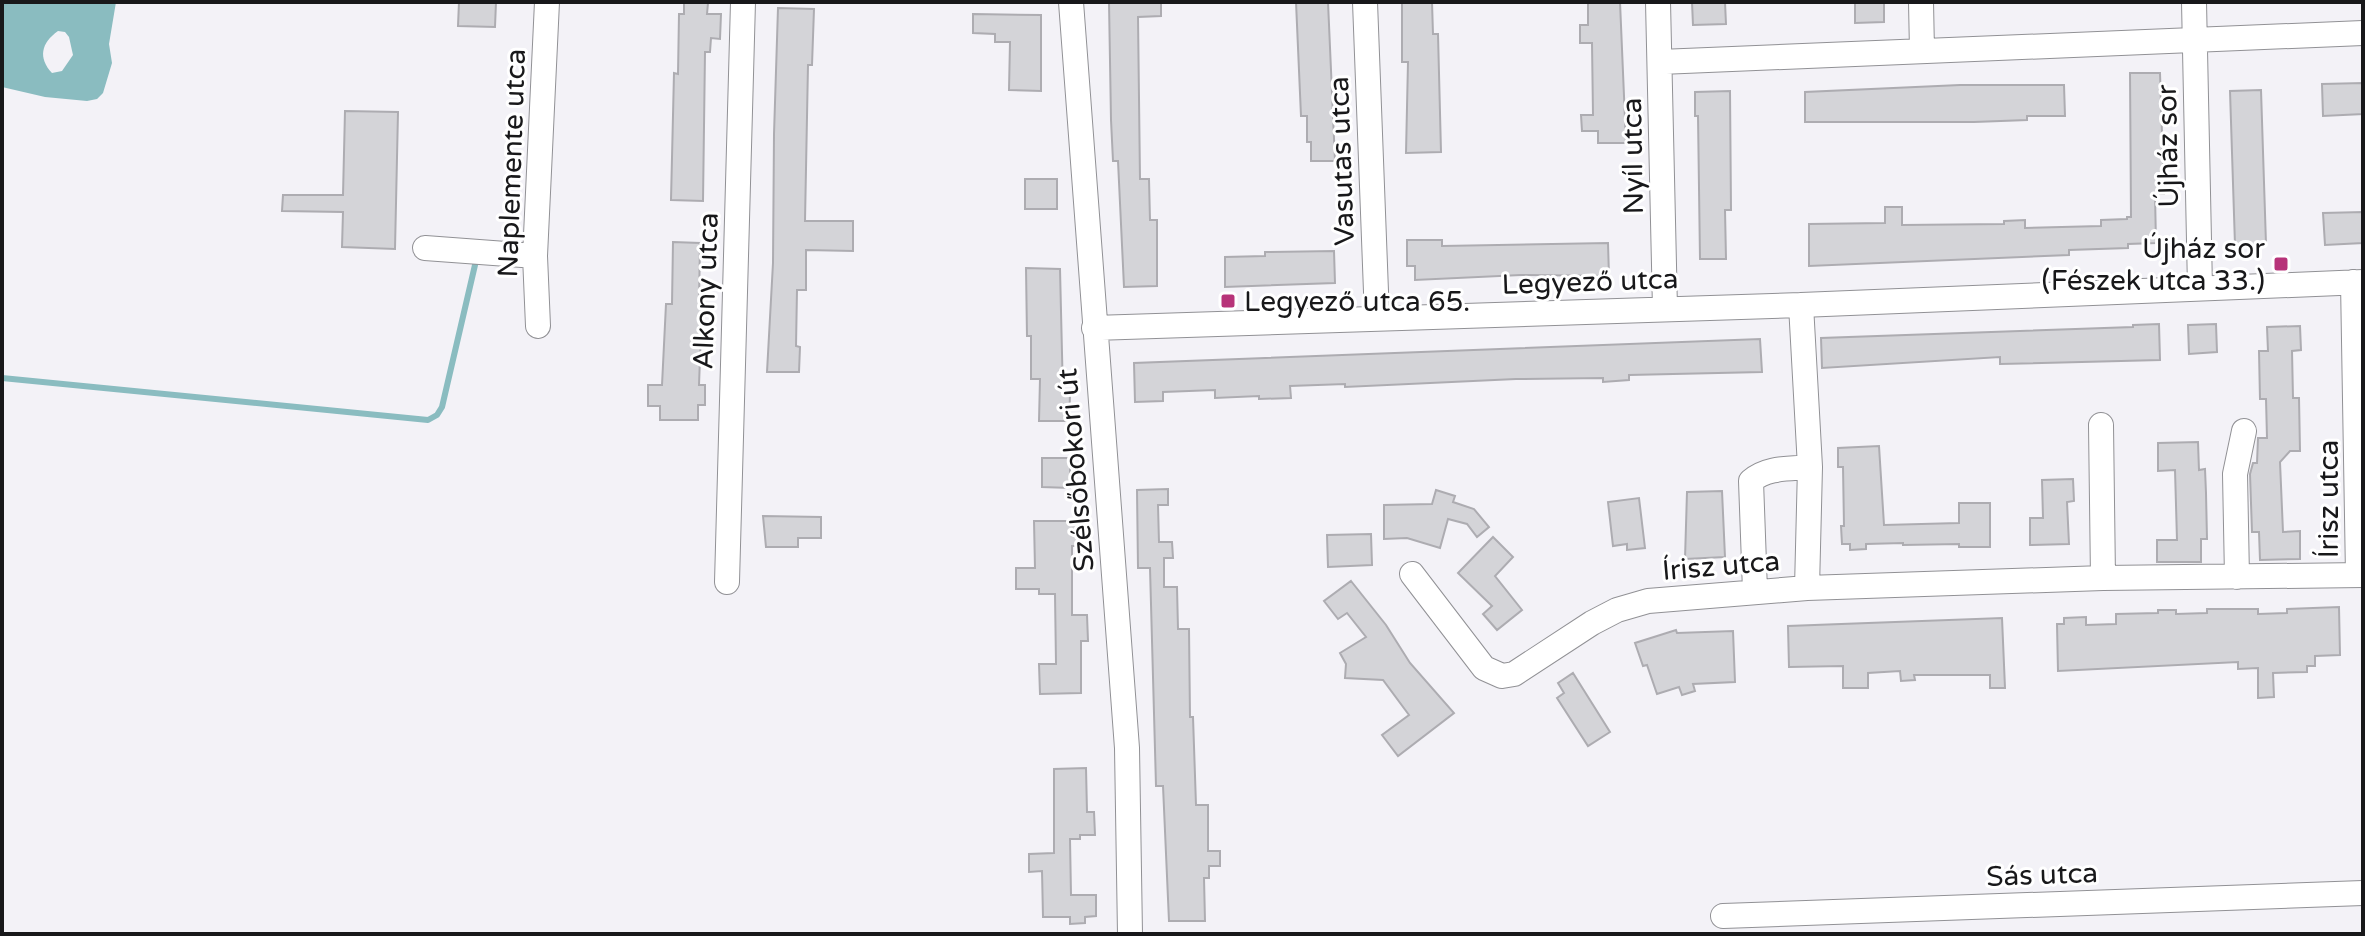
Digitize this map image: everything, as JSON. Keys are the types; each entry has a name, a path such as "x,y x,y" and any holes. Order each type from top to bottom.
{"street":[{"name":"Naplemente utca","path":"538,326 535,256 547,2"},
{"name":"Alkony utca","path":"727,582 743,2"},
{"name":"Szélsőbokori út","path":"1071,2 1127,748 1130,934"},
{"name":"Vasutas utca","path":"1365,2 1377,318"},
{"name":"Nyíl utca","path":"1658,2 1665,309"},
{"path":"1921,2 1922,51"},
{"name":"Újház sor","path":"2194,2 2200,288"},
{"path":"1660,62 2363,33"},
{"path":"425,248 535,256"},
{"name":"Legyező utca","path":"1094,328 1801,305 2358,282"},
{"name":"Írisz utca","path":"1412,574 1484,668 1502,676 1514,674 1617,610 1648,601 1807,588 2103,578 2361,575 2358,282"},
{"path":"1801,305 1810,467 1807,588"},
{"path":"2101,425 2103,578"},
{"path":"2237,577 2235,474 2244,431"},
{"path":"1755,591 1751,481 1759,474 1773,470 1810,467"},
{"name":"Sás utca","path":"1723,916 2363,893"}],"water":[{"path":"2,2 116,2 109,44 112,63 103,93 97,99 45,97 2,87","holes":["58,31 65,32 73,55 62,71 52,73 43,51"]}],"building":[{"path":"459,2 496,2 495,27 458,26"},
{"path":"1109,2 1161,2 1161,16 1138,17 1140,179 1149,179 1150,220 1157,220 1157,286 1124,287 1118,161 1113,161"},
{"path":"1296,2 1328,2 1335,161 1311,161 1307,116 1301,116"},
{"path":"1402,2 1432,2 1433,34 1438,34 1441,152 1406,153 1408,62 1402,62"},
{"path":"1588,2 1620,2 1626,143 1598,143 1598,131 1582,131 1581,115 1593,115 1592,43 1580,43 1580,25 1588,25"},
{"path":"1692,2 1725,2 1726,24 1693,25"},
{"path":"1855,2 1884,2 1884,22 1855,23"},
{"path":"684,3 708,3 707,14 721,14 720,39 711,38 710,52 705,52 703,201 671,200 674,73 678,74 679,14 684,14"},
{"path":"778,8 814,9 812,65 808,65 805,221 853,221 853,251 806,250 806,290 797,290 799,372 767,372 773,263"},
{"path":"973,14 1041,15 1041,91 1009,90 1010,42 995,42 995,34 973,33"},
{"path":"2130,73 2160,73 2164,194 2155,194 2156,243 2128,244 2128,248 2069,250 2069,255 1809,266 1809,224 1885,223 1885,207 1902,207 1902,225 2004,224 2004,221 2025,220 2025,228 2101,226 2101,220 2131,217"},
{"path":"2363,83 2363,114 2323,116 2322,84"},
{"path":"1960,85 2064,85 2065,116 2027,116 2027,120 1974,122 1805,122 1805,92"},
{"path":"2261,90 2266,244 2235,245 2230,91"},
{"path":"1730,91 1731,210 1725,210 1726,259 1700,259 1695,92"},
{"path":"345,111 398,112 395,249 342,247 343,212 282,211 283,195 343,195"},
{"path":"1025,179 1057,179 1057,209 1025,209"},
{"path":"2363,212 2363,243 2325,245 2323,213"},
{"path":"1407,240 1442,240 1442,246 1608,243 1609,276 1521,275 1415,280 1415,266 1407,266"},
{"path":"673,242 700,243 699,304 702,305 699,385 705,385 705,405 698,405 698,420 660,420 660,406 648,406 648,385 662,385 666,304 672,304"},
{"path":"1334,251 1335,283 1225,287 1225,257 1265,256 1265,252"},
{"path":"1026,268 1060,269 1063,395 1070,395 1069,421 1039,421 1040,379 1031,379 1031,336 1027,336"},
{"path":"2159,324 2160,360 2000,364 2000,357 1822,368 1821,338"},
{"path":"2216,324 2217,352 2189,354 2188,325"},
{"path":"2300,326 2301,350 2292,351 2293,398 2299,398 2300,451 2290,451 2280,462 2283,532 2300,531 2300,559 2260,560 2259,532 2252,532 2250,474 2253,463 2257,463 2258,438 2267,438 2266,399 2260,399 2259,351 2268,351 2267,327"},
{"path":"1760,339 1762,372 1629,375 1629,380 1603,382 1603,378 1516,379 1345,387 1345,384 1290,386 1291,398 1215,398 1215,390 1163,392 1163,401 1135,402 1134,363"},
{"path":"2198,442 2199,470 2205,469 2206,493 2207,539 2201,539 2201,562 2157,562 2157,540 2177,540 2175,470 2158,471 2158,443"},
{"path":"1879,446 1884,525 1959,523 1959,503 1990,503 1990,547 1903,543 1866,544 1866,549 1850,550 1850,544 1842,544 1843,467 1838,467 1838,448"},
{"path":"1042,458 1070,458 1070,488 1042,487"},
{"path":"2073,479 2074,501 2067,502 2069,544 2030,545 2030,518 2043,518 2042,480"},
{"path":"1168,489 1168,505 1158,505 1159,542 1172,542 1173,558 1164,558 1164,587 1177,587 1178,629 1189,629 1190,717 1193,717 1196,805 1208,805 1208,851 1220,851 1220,866 1209,866 1209,878 1204,878 1205,921 1169,921 1163,786 1156,786 1150,568 1138,568 1137,490"},
{"path":"1436,490 1455,496 1453,502 1474,509 1489,527 1477,537 1467,524 1448,519 1440,548 1407,538 1384,539 1384,505 1432,504"},
{"path":"1722,491 1725,557 1685,559 1687,492"},
{"path":"1639,498 1645,548 1627,550 1627,544 1613,546 1608,502"},
{"path":"763,516 821,517 821,538 798,538 798,547 766,547"},
{"path":"1034,521 1077,521 1078,546 1072,546 1072,615 1087,615 1088,641 1081,641 1081,693 1040,694 1039,664 1056,664 1055,594 1039,594 1039,589 1016,589 1016,568 1035,568"},
{"path":"1371,534 1372,565 1328,567 1327,535"},
{"path":"1493,537 1513,557 1495,576 1522,610 1497,630 1483,614 1492,606 1458,573"},
{"path":"1351,581 1386,625 1410,663 1454,713 1398,756 1382,735 1409,715 1383,680 1345,678 1346,664 1340,653 1366,637 1347,613 1338,619 1324,601"},
{"path":"2339,607 2340,655 2315,656 2315,666 2307,666 2307,672 2273,673 2274,697 2258,698 2258,668 2238,669 2238,662 2058,671 2057,624 2064,624 2064,618 2086,617 2086,625 2116,624 2116,614 2158,613 2158,610 2176,610 2176,614 2207,613 2207,609 2258,609 2258,614 2287,613 2287,609"},
{"path":"2002,618 2005,688 1990,688 1990,675 1914,675 1915,680 1901,681 1900,671 1868,673 1868,688 1843,688 1843,666 1789,667 1788,626"},
{"path":"1676,630 1677,633 1733,631 1735,682 1693,684 1695,691 1682,695 1679,687 1657,694 1635,643"},
{"path":"1573,673 1610,732 1588,746 1557,698 1564,693 1558,683"},
{"path":"1086,768 1087,812 1094,812 1095,835 1070,839 1071,895 1096,895 1096,916 1085,917 1085,923 1070,924 1070,917 1043,917 1042,871 1029,872 1029,854 1054,853 1054,769"}],"waterway":[{"path":"2,378 428,420 437,415 442,407 475,265"}],"place":[{"name":"Újház sor (Fészek utca 33.)","path":"2281,264"},
{"name":"Legyező utca 65.","path":"1228,301"}]}
